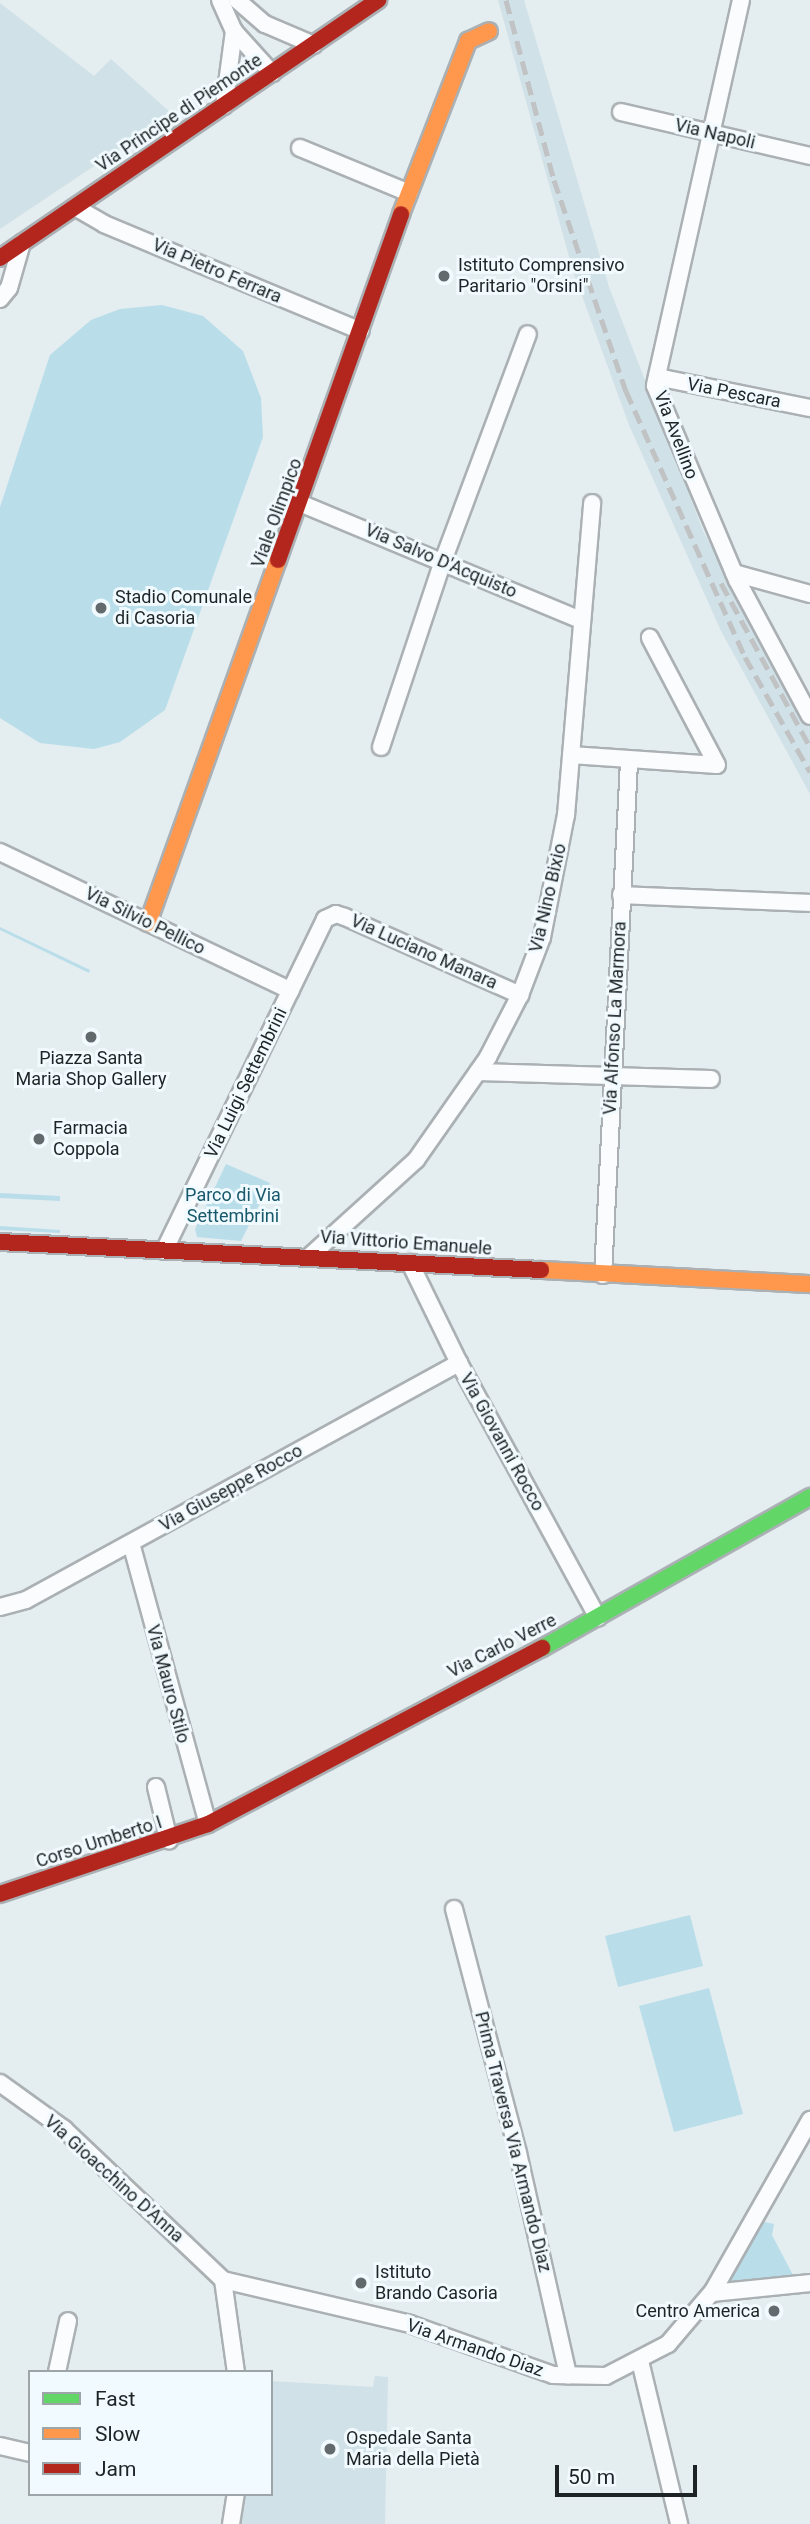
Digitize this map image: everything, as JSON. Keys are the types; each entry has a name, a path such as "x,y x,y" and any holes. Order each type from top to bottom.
{"street":[{"path":"220,0 234,31 272,73"},
{"path":"237,0 265,24 314,44"},
{"name":"Via Principe di Piemonte","path":"0,258 378,0"},
{"name":"Via Avellino","path":"741,0 715,133 656,386 734,573 810,716"},
{"path":"224,106 234,31"},
{"name":"Viale Olimpico","path":"148,923 302,504 409,193 468,41 489,31"},
{"name":"Via Napoli","path":"621,112 810,156"},
{"path":"300,148 409,193"},
{"name":"Via Pietro Ferrara","path":"75,207 104,224 361,331"},
{"path":"0,299 9,288 22,243"},
{"path":"381,747 443,561 528,334"},
{"name":"Via Pescara","path":"657,377 810,408"},
{"name":"Via Nino Bixio","path":"310,1256 416,1160 478,1072 520,995 542,937 555,882 571,755 592,503"},
{"name":"Via Salvo D'Acquisto","path":"302,504 581,620"},
{"path":"734,573 810,594"},
{"path":"571,755 717,765 650,638"},
{"name":"Via Alfonso La Marmora","path":"603,1275 629,761"},
{"name":"Via Silvio Pellico","path":"0,852 291,991"},
{"path":"621,895 810,903"},
{"name":"Via Luciano Manara","path":"291,991 324,919 336,914 520,995"},
{"name":"Via Luigi Settembrini","path":"164,1251 291,991"},
{"path":"478,1072 711,1079"},
{"name":"Via Vittorio Emanuele","path":"0,1242 810,1284"},
{"name":"Via Giovanni Rocco","path":"410,1263 459,1363 598,1618"},
{"name":"Via Giuseppe Rocco","path":"0,1607 26,1600 459,1363"},
{"name":"Via Carlo Verre","path":"208,1824 598,1618 691,1560 810,1497"},
{"name":"Via Mauro Stilo","path":"131,1543 208,1824"},
{"path":"156,1787 169,1840"},
{"name":"Corso Umberto I","path":"0,1894 169,1840 208,1824"},
{"name":"Prima Traversa Via Armando Diaz","path":"454,1909 518,2153 568,2375"},
{"name":"Via Gioacchino D'Anna","path":"0,2083 64,2129 223,2280"},
{"name":"Via Armando Diaz","path":"223,2280 410,2323 491,2356 568,2375 606,2376 640,2361 668,2344 712,2292 810,2120"},
{"path":"223,2280 236,2370"},
{"path":"712,2292 810,2283"},
{"path":"57,2370 68,2321"},
{"path":"640,2361 679,2524"},
{"path":"0,2446 28,2453"},
{"path":"231,2524 236,2496"}],"shaded area":[{"path":"498,0 524,0 609,287 704,533 810,726 810,794 721,631 629,425 573,271"},
{"path":"0,3 94,76 111,59 172,114 0,229"},
{"name":"Ospedale Santa Maria della Pietà","path":"375,2376 388,2377 385,2524 239,2524 244,2496 273,2496 273,2381 373,2387"}],"green space":[{"name":"Stadio Comunale di Casoria","path":"162,305 203,316 243,351 261,398 263,437 165,710 120,742 94,749 40,743 0,718 0,507 50,355 91,320 120,309"},
{"path":"0,927 90,970 89,973 0,930"},
{"name":"Parco di Via Settembrini","path":"226,1164 270,1183 241,1241 197,1237 195,1229"},
{"path":"0,1193 60,1196 60,1201 0,1198"},
{"path":"0,1226 60,1230 60,1233 0,1230"},
{"path":"690,1915 703,1966 618,1987 605,1936"},
{"path":"709,1988 743,2114 674,2132 639,2006"},
{"path":"760,2221 774,2224 772,2235 794,2277 732,2286 729,2279"}],"railway":[{"path":"506,0 554,180 626,391 745,657 810,772"},
{"path":"721,583 810,747"}],"traffic: fast":[{"path":"542,1648 810,1497"}],"traffic: slow":[{"path":"401,214 468,41 489,31"},
{"path":"148,923 278,560"},
{"path":"541,1270 810,1284"}],"traffic: jam":[{"path":"0,258 378,0"},
{"path":"278,560 401,214"},
{"path":"0,1242 541,1270"},
{"path":"0,1894 208,1824 542,1648"}],"place":[{"name":"Istituto Comprensivo Paritario \"Orsini\"","path":"444,276"},
{"name":"Stadio Comunale di Casoria","path":"101,608"},
{"name":"Piazza Santa Maria Shop Gallery","path":"91,1037"},
{"name":"Farmacia Coppola","path":"39,1139"},
{"name":"Istituto Brando Casoria","path":"361,2283"},
{"name":"Centro America","path":"774,2311"},
{"name":"Ospedale Santa Maria della Pietà","path":"330,2449"}]}
